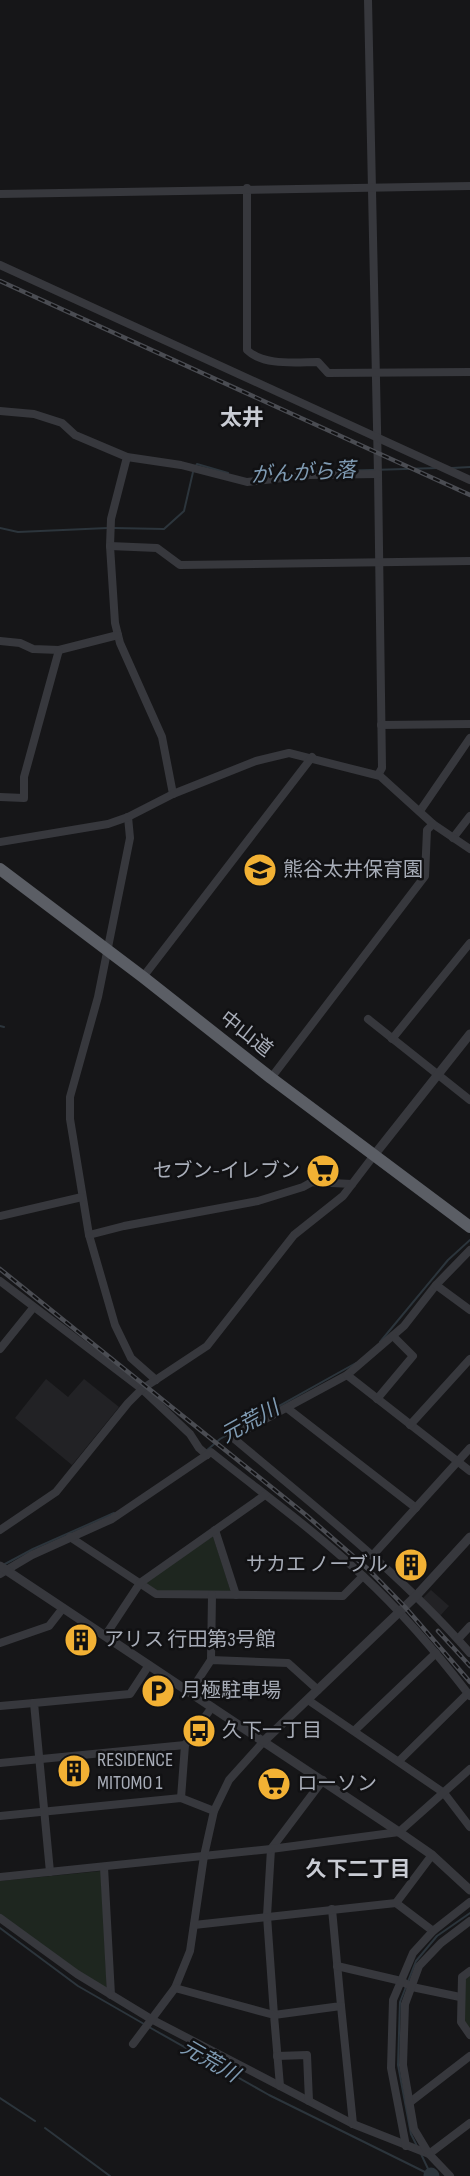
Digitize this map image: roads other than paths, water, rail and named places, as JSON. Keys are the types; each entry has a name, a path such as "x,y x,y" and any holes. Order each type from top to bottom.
{"highway":[{"name":"中山道","path":"0,869 143,977 271,1078 470,1227"}],"street":[{"path":"368,0 380,563 382,768 378,775"},
{"path":"0,194 470,186"},
{"path":"247,188 247,351 270,361 318,363 328,373 470,372"},
{"path":"0,265 470,480"},
{"path":"0,411 34,414 62,423 75,435 127,457 181,465 247,482 310,475 378,474"},
{"path":"127,457 111,519 113,604 118,635 162,737 172,794"},
{"path":"110,546 157,548 180,565 470,561"},
{"path":"0,641 20,643 33,649 59,650 118,635"},
{"path":"0,797 24,798 24,777 59,650"},
{"path":"381,725 470,724"},
{"path":"420,812 470,738"},
{"path":"0,842 89,828 128,817 172,794 270,756 289,753 378,775 433,824 470,849"},
{"path":"143,977 312,757"},
{"path":"453,838 470,816"},
{"path":"128,817 130,838 98,997 70,1096 70,1119 89,1235 115,1325 130,1358 156,1380"},
{"path":"271,1078 425,876 427,830 433,824"},
{"path":"392,1039 470,943"},
{"path":"368,1019 470,1100"},
{"path":"0,1530 56,1492 142,1389 207,1346 294,1235 343,1196 470,1034"},
{"path":"89,1235 124,1226 258,1201 312,1182 352,1184"},
{"path":"0,1216 82,1197"},
{"path":"470,1250 436,1285 393,1336 347,1375 232,1437 373,1555 470,1653"},
{"path":"0,1281 142,1389 190,1434 199,1448 207,1455"},
{"path":"436,1285 470,1310"},
{"path":"0,1349 33,1308"},
{"path":"377,1399 413,1356 393,1336"},
{"path":"410,1425 470,1359"},
{"path":"347,1375 470,1471"},
{"path":"287,1408 416,1508"},
{"path":"373,1555 470,1448"},
{"path":"2,1570 112,1519 211,1452 306,1526 363,1576 436,1653 469,1694 399,1761"},
{"path":"105,1636 140,1583 265,1495"},
{"path":"215,1530 236,1595"},
{"path":"133,2044 175,1988 185,1968 195,1925 204,1856 214,1811 229,1780 264,1741 416,1596 470,1537"},
{"path":"70,1538 156,1594 343,1596 363,1576"},
{"path":"2,1570 323,1780 432,1854 469,1886"},
{"path":"190,1692 211,1660 212,1595"},
{"path":"0,1643 49,1626 63,1608"},
{"path":"458,1639 470,1626"},
{"path":"354,1731 436,1653"},
{"path":"211,1660 288,1663 318,1689"},
{"path":"0,1706 130,1694 148,1665"},
{"path":"308,1700 444,1793 470,1827"},
{"path":"34,1703 50,1872"},
{"path":"181,1798 185,1744 212,1707"},
{"path":"0,1763 185,1744"},
{"path":"0,1877 271,1849 399,1832 470,1769"},
{"path":"280,2086 267,1916 271,1849 323,1780"},
{"path":"0,1816 181,1798 214,1811"},
{"path":"396,1903 432,1854"},
{"path":"104,1866 111,1995"},
{"path":"406,2146 391,2068 393,2001 413,1953 433,1931 470,1902"},
{"path":"195,1925 396,1903 433,1931"},
{"path":"332,1909 353,2124"},
{"path":"0,1918 77,1974 150,2020 353,2124 429,2154"},
{"path":"450,2176 429,2154 414,2129 403,2065 405,2004 419,1966 441,1943 470,1921"},
{"path":"337,1966 401,1980 412,1987 460,1997"},
{"path":"470,1971 462,1977 460,1997 460,2022 470,2035"},
{"path":"175,1988 274,2015 341,2006"},
{"path":"278,2056 307,2055 309,2101"},
{"path":"410,2103 470,2056"},
{"path":"429,2154 470,2123"}],"waterway":[{"name":"がんがら落","path":"113,528 164,529 184,511 197,464 228,473"},
{"name":"がんがら落","path":"452,468 470,467"},
{"name":"がんがら落","path":"338,471 437,468"},
{"name":"がんがら落","path":"0,528 18,532 108,528"},
{"path":"0,1026 4,1027"},
{"name":"元荒川","path":"380,1342 448,1260 470,1240"},
{"name":"元荒川","path":"206,1451 220,1439 356,1363"},
{"name":"元荒川","path":"5,1564 114,1513"},
{"name":"元荒川","path":"417,2146 411,2134 398,2065 400,2002 416,1961 437,1936 470,1913"},
{"name":"元荒川","path":"0,1928 78,1986 144,2024"},
{"name":"元荒川","path":"149,2027 269,2095 431,2175"},
{"path":"0,2098 35,2121"},
{"path":"45,2128 110,2176"},
{"name":"元荒川","path":"421,2154 430,2173"}],"railway":[{"path":"0,281 470,495"},
{"path":"0,1269 306,1515 368,1569 405,1607 470,1682"},
{"path":"438,1631 470,1666"}],"place":[{"name":"熊谷太井保育園","path":"260,870"},
{"name":"セブン-イレブン","path":"323,1171"},
{"name":"サカエ ノーブル","path":"411,1565"},
{"name":"アリス 行田第3号館","path":"81,1640"},
{"name":"月極駐車場","path":"158,1691"},
{"name":"久下一丁目","path":"199,1731"},
{"name":"RESIDENCE MITOMO 1","path":"74,1771"},
{"name":"ローソン","path":"274,1784"}],"district":[{"name":"太井","path":"242,418"},
{"name":"久下二丁目","path":"358,1869"}]}
